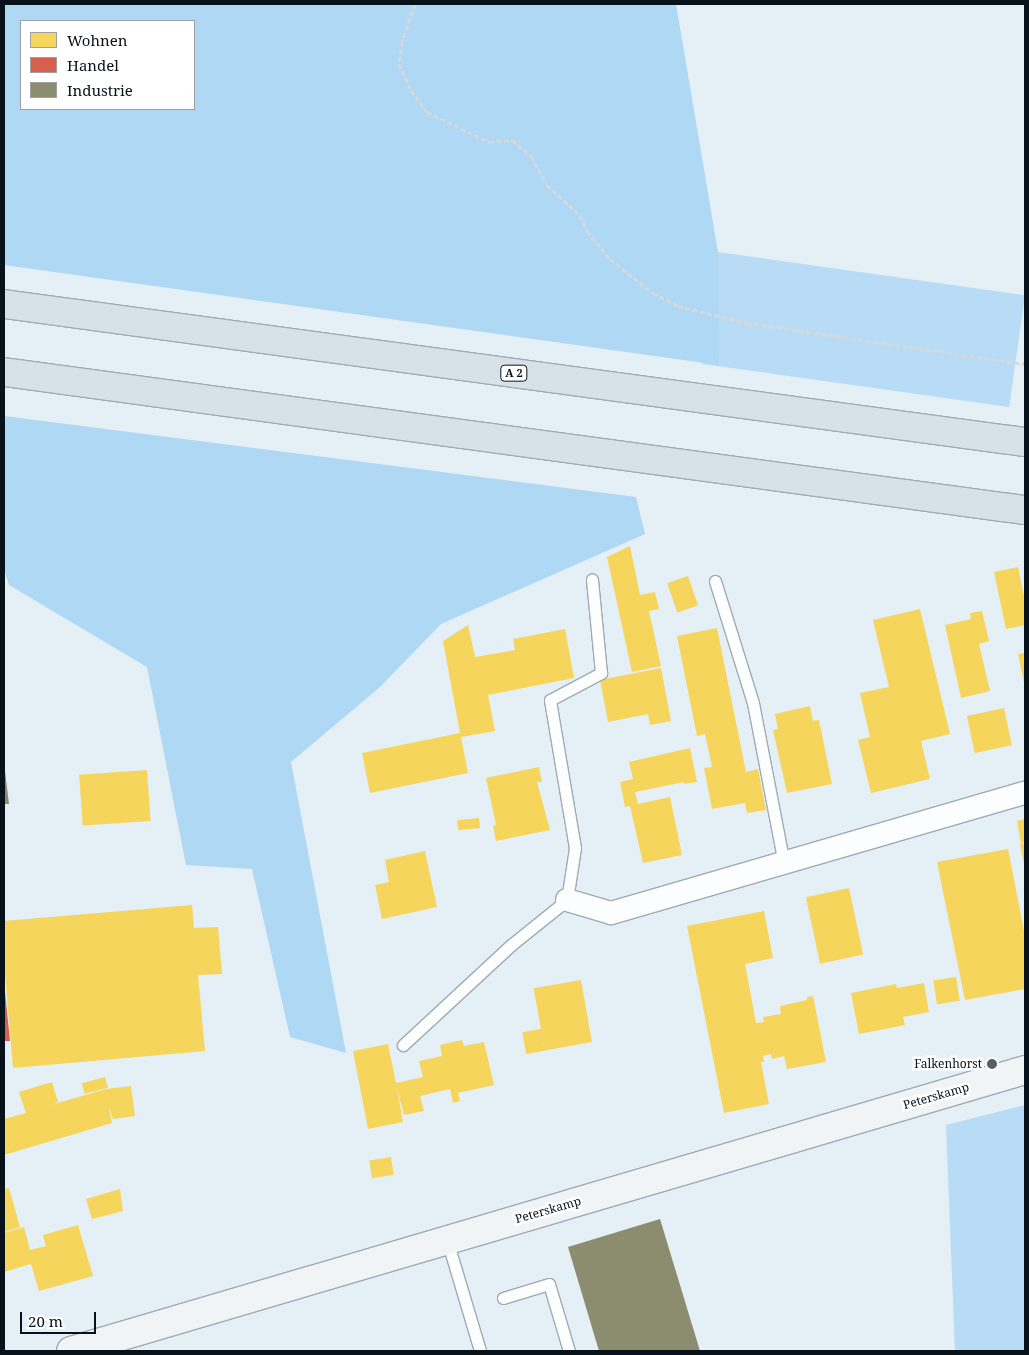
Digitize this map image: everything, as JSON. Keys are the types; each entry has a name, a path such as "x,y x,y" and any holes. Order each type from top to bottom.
{"highway":[{"name":"A 2","path":"4,304 1025,442"},
{"path":"4,372 1025,510"}],"street":[{"path":"567,900 611,913 1025,793"},
{"name":"Peterskamp","path":"70,1351 1025,1070"}],"lane":[{"path":"403,1045 511,945 567,900 576,848 550,700 601,673 592,579"},
{"path":"715,581 753,704 784,864"},
{"path":"447,1240 480,1351"},
{"path":"503,1298 549,1284 569,1351"}],"path":[{"path":"415,4 402,41 399,64 411,90 427,112 489,142 512,140 531,156 547,185 580,216 587,231 610,259 653,293 678,306 747,323 1025,364"}],"shaded area":[{"path":"4,4 676,4 718,252 719,365 4,265"},
{"path":"718,252 1025,295 1009,407 702,364"},
{"path":"4,416 636,497 645,534 441,624 380,687 291,762 346,1053 290,1037 252,869 186,865 147,667 9,585 4,569"},
{"path":"1025,1105 1025,1351 955,1351 946,1125"}],"building: Wohnen":[{"path":"630,546 640,595 655,592 659,609 649,611 661,666 632,672 607,557"},
{"path":"1018,567 1025,601 1025,625 1006,629 994,572"},
{"path":"688,576 698,605 677,612 667,583"},
{"path":"920,609 950,734 921,741 930,779 871,793 858,740 870,737 860,693 889,687 873,620"},
{"path":"982,611 989,641 979,644 990,691 961,698 945,625 971,619 970,613"},
{"path":"468,625 475,657 515,650 513,639 565,629 574,678 488,695 495,731 461,737 468,773 370,793 362,753 460,733 443,641"},
{"path":"717,628 746,772 758,769 766,810 747,813 745,803 712,809 704,768 712,767 705,734 697,736 677,636"},
{"path":"1025,653 1025,683 1024,683 1018,654"},
{"path":"661,668 671,721 650,725 648,714 608,722 600,680"},
{"path":"810,706 813,721 819,720 832,784 787,793 773,730 778,729 775,714"},
{"path":"1004,708 1012,745 975,753 967,716"},
{"path":"690,748 697,782 684,784 684,782 635,792 638,804 670,797 682,855 643,863 630,806 625,807 620,782 633,779 629,762"},
{"path":"539,767 542,782 537,782 550,830 496,841 493,826 496,825 486,778"},
{"path":"147,770 151,821 83,826 79,775"},
{"path":"479,818 480,828 458,830 457,820"},
{"path":"1025,819 1025,842 1021,843 1017,821"},
{"path":"1025,843 1025,863 1024,864 1020,844"},
{"path":"1008,849 1025,936 1025,989 965,1000 937,862"},
{"path":"425,851 437,907 382,919 375,885 389,882 385,860"},
{"path":"849,888 863,955 820,964 806,897"},
{"path":"192,905 194,928 218,927 222,974 198,975 205,1051 13,1068 4,962 4,921"},
{"path":"764,911 773,958 745,964 756,1023 764,1022 763,1017 781,1014 780,1006 807,1000 807,997 813,996 826,1062 787,1069 784,1056 772,1059 771,1054 763,1056 764,1062 761,1062 769,1104 724,1113 687,926"},
{"path":"956,977 960,1001 937,1004 933,981"},
{"path":"581,980 592,1042 545,1050 534,988"},
{"path":"924,983 929,1012 903,1017 905,1025 859,1034 851,993 896,984 897,988"},
{"path":"541,1029 545,1051 526,1054 522,1032"},
{"path":"462,1040 464,1046 484,1042 494,1085 458,1093 460,1101 453,1103 450,1089 420,1096 424,1111 404,1115 397,1088 403,1122 368,1129 353,1051 388,1044 396,1083 423,1077 419,1061 442,1056 440,1045"},
{"path":"105,1077 108,1088 85,1094 82,1083"},
{"path":"52,1082 58,1102 51,1105 106,1089 131,1086 135,1116 113,1119 109,1107 112,1123 4,1155 4,1119 26,1113 19,1092"},
{"path":"391,1157 394,1175 372,1178 369,1160"},
{"path":"9,1188 20,1227 4,1232 4,1189"},
{"path":"120,1189 123,1211 92,1219 86,1199"},
{"path":"78,1225 93,1276 39,1291 31,1264 4,1272 4,1233 24,1227 30,1250 46,1246 43,1235"}],"building: Handel":[{"path":"4,982 10,1041 4,1041"}],"building: Industrie":[{"path":"4,763 9,804 4,804"},
{"path":"660,1219 700,1351 599,1351 568,1247"}],"place":[{"name":"Falkenhorst","path":"992,1064"}]}
